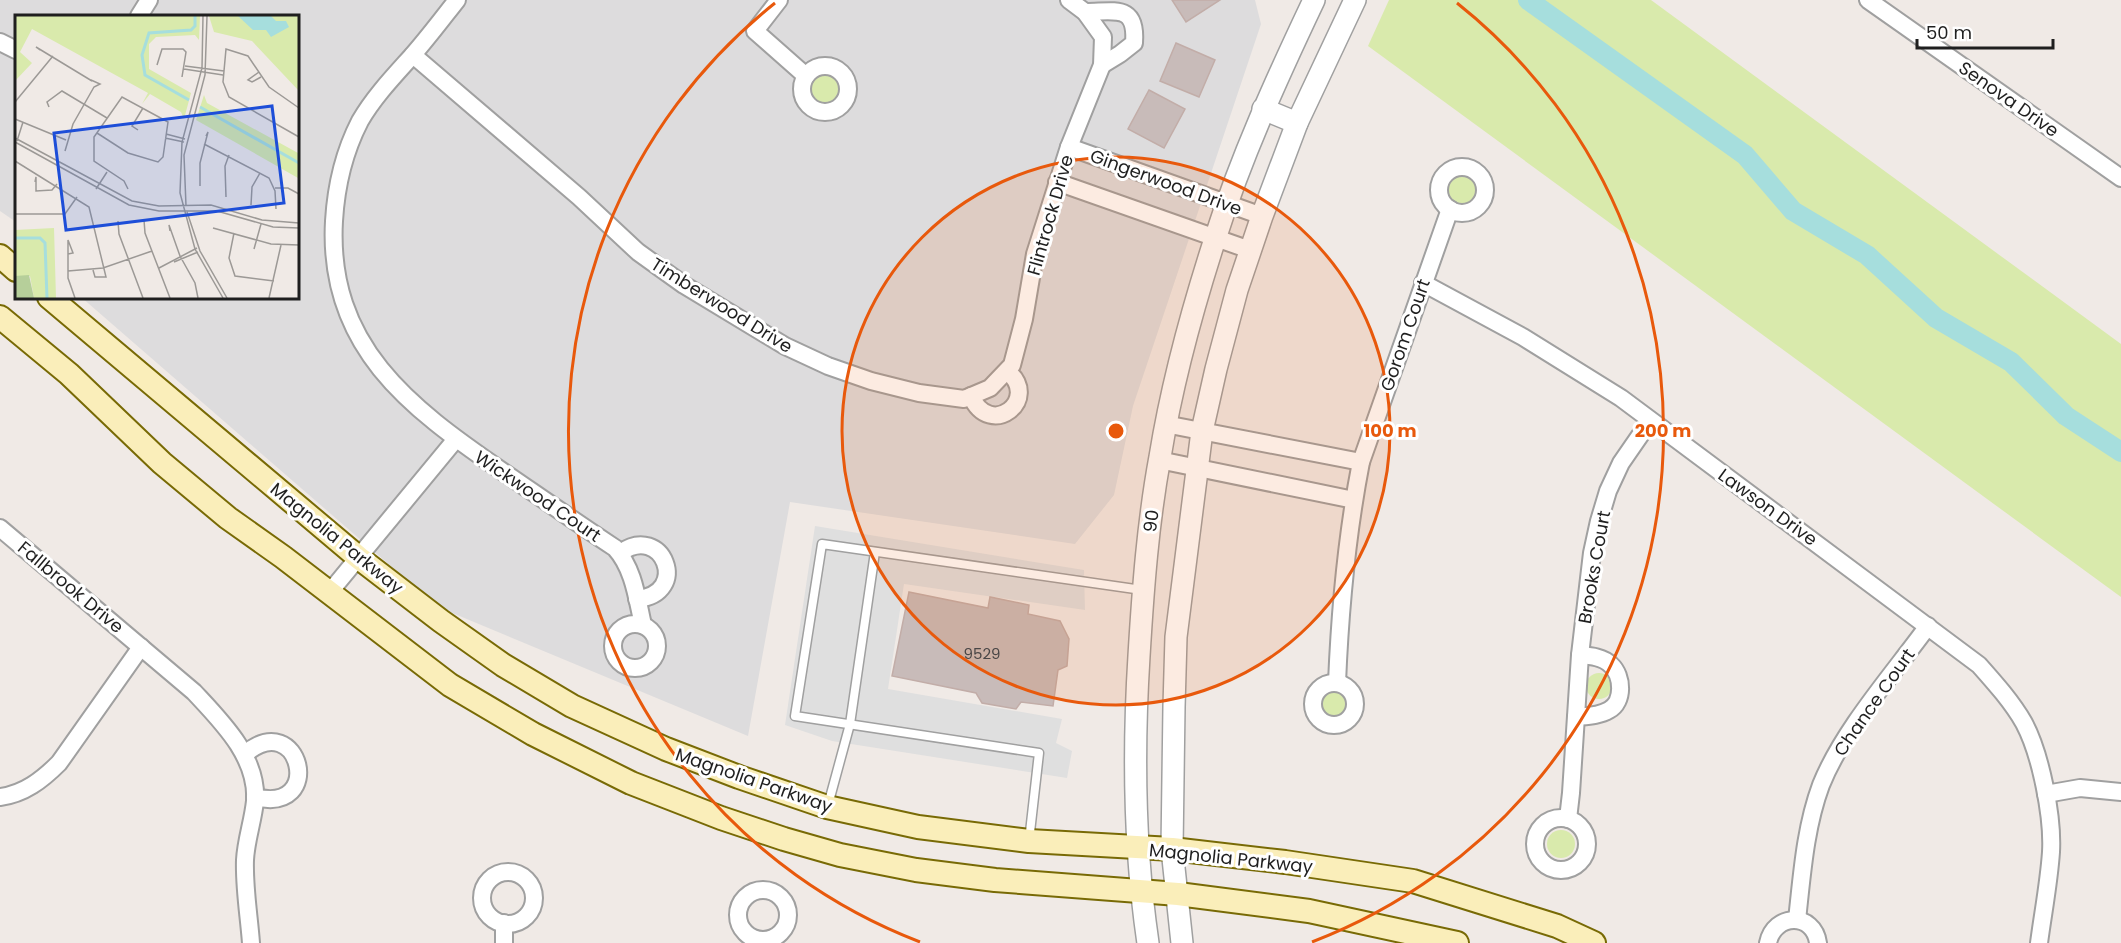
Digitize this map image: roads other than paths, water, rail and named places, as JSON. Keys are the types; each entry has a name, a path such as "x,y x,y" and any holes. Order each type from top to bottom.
{"main road":[{"path":"0,256 15,269"},
{"name":"Magnolia Parkway","path":"50,298 359,558 441,621 503,665 572,706 666,749 827,807 918,827 1029,841 1172,849 1285,861 1413,881 1557,926 1594,943"},
{"path":"0,317 69,374 162,463 228,518 283,557 450,685 533,734 631,783 721,818 840,855 916,870 995,880 1178,894 1309,911 1456,943"}],"street":[{"path":"140,15 148,0"},
{"name":"Wickwood Court","path":"457,0 413,55 378,93 360,121 348,148 339,179 332,250 338,285 348,316 363,345 381,371 402,393 456,439 615,548 632,576 643,625"},
{"path":"779,0 755,31 806,76"},
{"path":"1069,0 1085,12 1117,10 1130,17 1135,28 1134,43 1102,65"},
{"name":"90","path":"1148,943 1140,892 1135,730 1143,590 1159,460 1192,313 1215,238 1263,109 1314,0"},
{"path":"1182,943 1172,849 1176,637 1202,431 1216,369 1262,216 1297,123 1355,0"},
{"name":"Senova Drive","path":"1868,0 2121,178"},
{"name":"Flintrock Drive","path":"990,388 1012,365 1024,319 1035,254 1069,147 1102,65 1104,37 1085,12"},
{"path":"0,42 15,50"},
{"name":"Timberwood Drive","path":"413,55 579,197 638,252 684,285 785,345 828,366 871,381 919,393 964,399 990,388"},
{"path":"1263,109 1297,123"},
{"name":"Gingerwood Drive","path":"1069,147 1262,216"},
{"name":"Gingerwood Drive","path":"1057,182 1250,250"},
{"name":"Gorom Court","path":"1337,683 1340,624 1354,500 1361,462 1450,209"},
{"name":"Lawson Drive","path":"1423,283 1523,337 1621,398 1979,665 2000,689 2024,724 2039,764 2046,794 2051,851 2039,943"},
{"path":"971,396 975,405 982,412 1001,415 1009,411 1016,404 1019,386 1007,371"},
{"name":"Brooks Court","path":"1568,819 1580,655 1592,553 1608,491 1626,456 1650,421"},
{"path":"1166,424 1361,462"},
{"path":"329,593 456,439"},
{"path":"1159,460 1354,500"},
{"name":"Fallbrook Drive","path":"0,528 194,692 218,717 245,754"},
{"name":"Wickwood Court","path":"620,554 628,547 640,544 660,553 666,562 665,584 658,593 648,598 637,599"},
{"name":"Chance Court","path":"1797,920 1808,831 1821,787 1834,757 1928,626"},
{"path":"0,797 28,788 52,770 141,646"},
{"path":"1576,717 1610,710 1618,701 1620,688 1618,674 1610,664 1598,658 1580,655"},
{"path":"251,943 245,860 255,797 245,754 256,744 272,741 286,746 296,757 300,772 295,786 285,797 270,801 255,797"},
{"path":"2046,794 2080,788 2121,792"},
{"path":"1768,943 1771,932 1778,925 1797,920 1806,923 1813,930 1818,943"},
{"path":"504,923 504,943"}],"lane":[{"path":"1029,841 1039,753 795,716 822,544 1143,590"},
{"path":"827,807 850,724 875,552"}],"waterway":[{"path":"1528,0 1745,155 1793,211 1867,255 1936,318 2011,362 2066,416 2121,452"}]}
